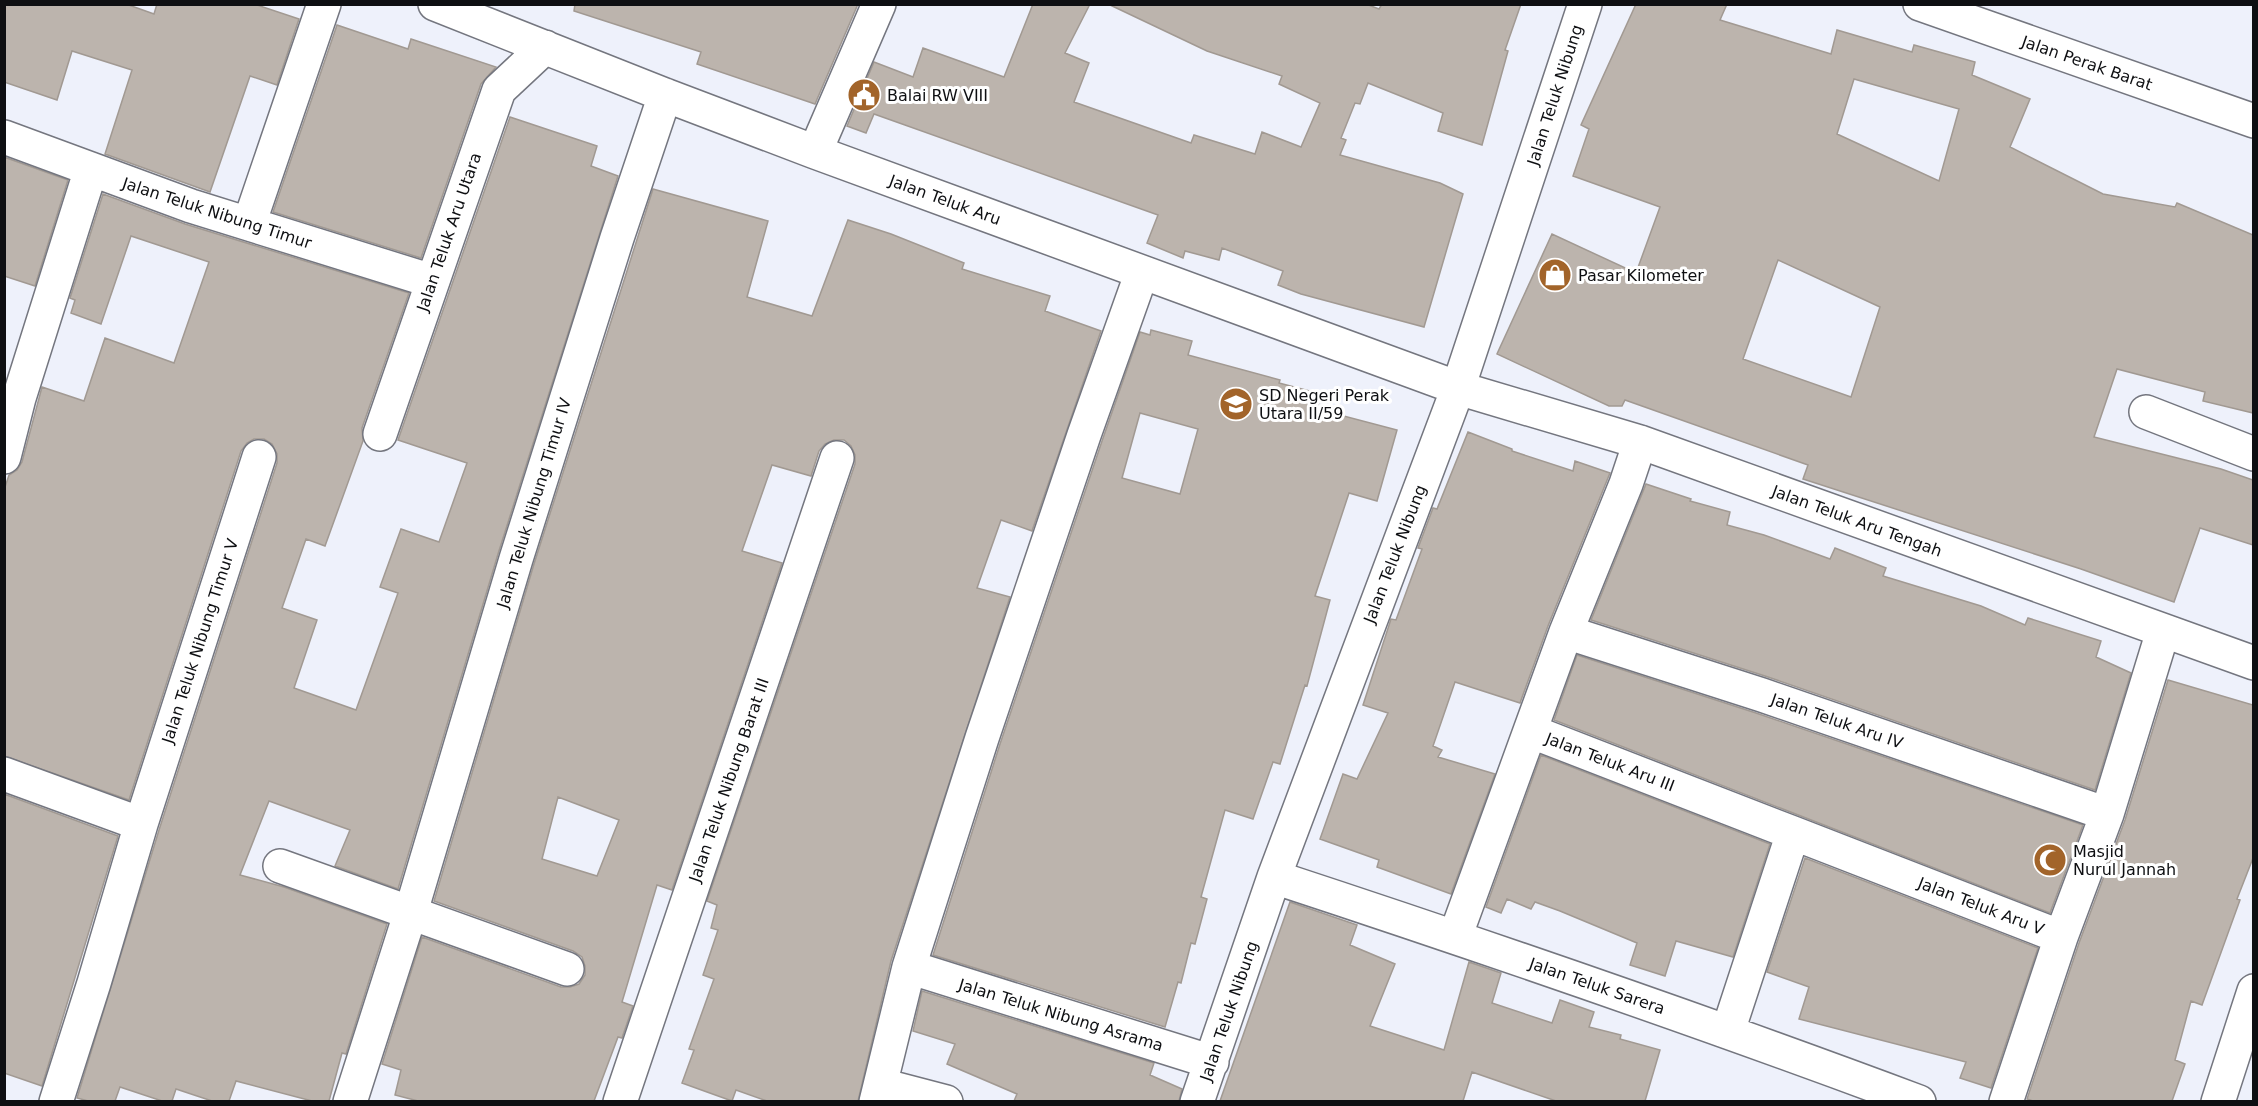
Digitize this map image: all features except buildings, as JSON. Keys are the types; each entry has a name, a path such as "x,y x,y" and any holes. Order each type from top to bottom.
{"main road":[{"path":"249,224 324,4"},
{"name":"Jalan Teluk Aru","path":"435,4 815,152 1458,388"},
{"path":"815,152 879,4"},
{"name":"Jalan Teluk Nibung","path":"1197,1101 1274,877 1458,388 1585,4"},
{"name":"Jalan Perak Barat","path":"1920,4 2253,121"},
{"name":"Jalan Teluk Aru Utara","path":"380,434 499,90 545,47"},
{"name":"Jalan Teluk Nibung Timur IV","path":"350,1101 410,914 519,548 617,238 665,95"},
{"name":"Jalan Teluk Nibung Timur","path":"4,137 191,206 432,281"},
{"path":"4,457 19,398 91,169"},
{"path":"946,1101 878,1093 909,967 982,738 1084,435 1142,272"},
{"name":"Jalan Teluk Aru Tengah","path":"1458,388 1640,442 2253,663"},
{"path":"2146,412 2253,454"},
{"path":"1530,731 1566,632 1626,484 1640,442"},
{"name":"Jalan Teluk Nibung Timur V","path":"56,1101 141,824 259,457"},
{"name":"Jalan Teluk Nibung Barat III","path":"620,1101 837,458"},
{"name":"Jalan Teluk Aru V","path":"1793,833 2061,937 2107,814 2163,631"},
{"name":"Jalan Teluk Aru IV","path":"1566,632 1762,695 2107,814"},
{"name":"Jalan Teluk Aru III","path":"1455,937 1530,731 1793,833"},
{"path":"4,774 141,824"},
{"path":"1728,1031 1793,833"},
{"path":"280,866 567,969"},
{"name":"Jalan Teluk Sarera","path":"1274,877 1728,1031 1918,1101"},
{"path":"2006,1101 2061,937"},
{"name":"Jalan Teluk Nibung Asrama","path":"909,967 1212,1062"},
{"path":"2218,1101 2253,991"}],"place":[{"name":"Balai RW VIII","path":"864,95"},
{"name":"Pasar Kilometer","path":"1555,275"},
{"name":"SD Negeri Perak Utara II/59","path":"1236,404"},
{"name":"Masjid Nurul Jannah","path":"2050,860"}]}
